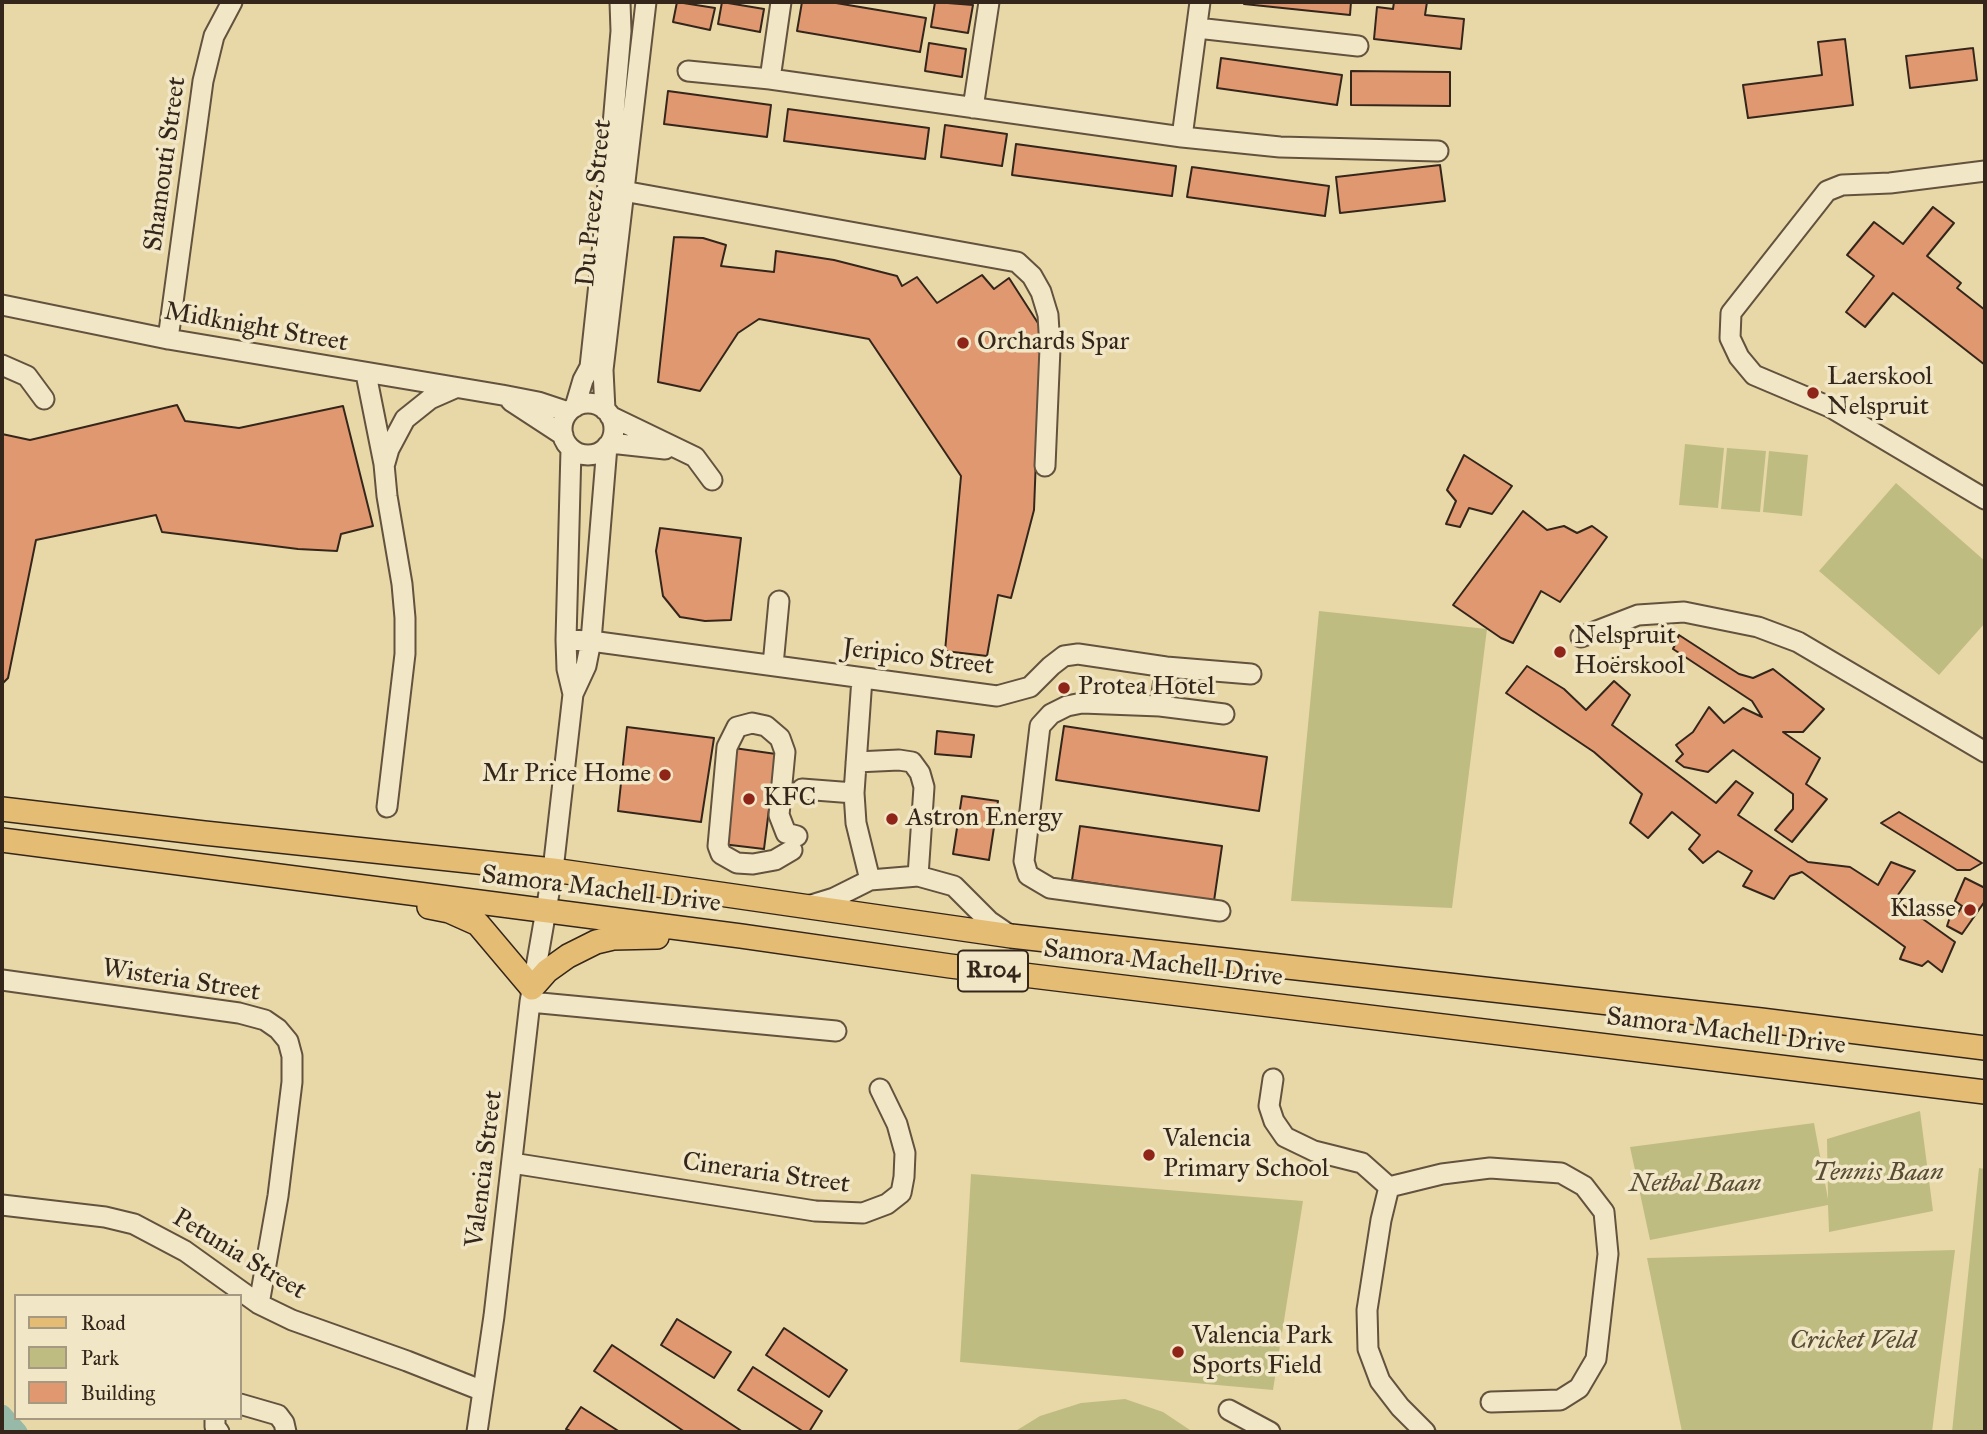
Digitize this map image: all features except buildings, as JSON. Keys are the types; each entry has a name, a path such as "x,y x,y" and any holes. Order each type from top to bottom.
{"main road":[{"name":"Samora Machell Drive","path":"2,808 204,833 553,870 1011,936 1761,1020 1985,1048"},
{"name":"Samora Machell Drive","path":"2,840 741,936 963,968 1985,1092"},
{"path":"259,873 449,912 478,924 531,995 547,971 568,956 596,942 612,938 741,936"}],"street":[{"name":"Shamouti Street","path":"168,339 203,81 214,36 232,2"},
{"name":"Du Preez Street","path":"572,410 590,367 593,342 620,44 620,2"},
{"name":"Du Preez Street","path":"608,413 603,370 646,2"},
{"path":"770,79 781,2"},
{"path":"973,108 989,2"},
{"path":"1182,137 1200,2"},
{"path":"1197,28 1358,46"},
{"path":"688,71 770,79 1182,137 1280,147 1438,151"},
{"path":"1985,171 1890,183 1842,185 1827,191 1731,313 1730,338 1739,357 1754,374 1832,408 1985,499"},
{"path":"623,191 1017,262 1032,276 1041,292 1048,315 1050,348 1045,466"},
{"name":"Midknight Street","path":"2,305 168,339 502,395 572,410"},
{"path":"2,365 27,376 44,399"},
{"path":"366,374 384,464 405,618 405,654 387,807"},
{"path":"384,464 388,449 405,419 430,399 455,388"},
{"name":"Midknight Street","path":"502,395 567,442"},
{"path":"573,694 567,669 566,640 567,442 564,419 572,410 590,404 695,457 712,480"},
{"path":"546,911 573,694 586,666 591,641 609,445 614,430 608,413"},
{"path":"567,442 585,455 601,452 609,445 686,453"},
{"path":"773,665 779,601"},
{"path":"1581,637 1638,615 1684,612 1758,627 1798,642 1985,752"},
{"name":"Jeripico Street","path":"566,640 591,641 997,696 1030,687 1065,656 1078,654 1166,667 1251,674"},
{"path":"1160,706 1166,667"},
{"path":"862,678 853,793 856,823 870,880"},
{"path":"1220,911 1050,888 1028,875 1024,861 1040,726 1051,714 1067,706 1082,703 1160,706 1224,714"},
{"path":"752,723 766,726 780,737 785,752 779,816 786,833 795,843 775,860 753,864 737,863 721,854 718,846 727,747 737,727 752,723"},
{"path":"856,762 912,762 920,773 924,787 918,876"},
{"path":"802,789 853,793"},
{"path":"804,907 834,898 870,880 918,876 954,886 989,921 1011,936"},
{"name":"Valencia Street","path":"477,1432 531,995 546,911"},
{"name":"Wisteria Street","path":"2,980 239,1013 265,1020 278,1029 288,1041 292,1056 292,1082 278,1196 260,1304"},
{"path":"531,995 836,1031"},
{"path":"1273,1079 1269,1106 1274,1121 1285,1137 1314,1151 1362,1163 1389,1187"},
{"name":"Cineraria Street","path":"512,1163 815,1211 863,1213 887,1204 901,1192 904,1177 905,1153 897,1124 880,1090"},
{"path":"1389,1187 1442,1174 1490,1168 1560,1173 1584,1186 1604,1212 1608,1254 1596,1359 1579,1388 1560,1400 1491,1402"},
{"path":"1389,1187 1367,1310 1368,1349 1380,1381 1400,1408 1425,1432"},
{"name":"Petunia Street","path":"2,1205 105,1217 134,1224 184,1251 240,1294"},
{"name":"Petunia Street","path":"242,1295 292,1320 483,1391"},
{"path":"242,1405 278,1415 286,1432"},
{"path":"1229,1410 1270,1432"}],"green space":[{"path":"1685,444 1724,448 1718,508 1679,505"},
{"path":"1727,448 1766,451 1760,512 1721,509"},
{"path":"1769,451 1808,455 1802,516 1763,512"},
{"path":"1896,483 1985,561 1985,623 1939,675 1819,571"},
{"path":"1319,611 1487,629 1452,908 1291,901"},
{"name":"Netbal Baan","path":"1920,1111 1933,1211 1829,1232 1828,1205 1650,1240 1630,1147 1814,1123 1828,1199 1827,1139"},
{"name":"Tennis Baan","path":"1979,1168 1985,1169 1985,1432 1952,1432"},
{"path":"971,1174 1303,1201 1273,1390 960,1362"},
{"name":"Cricket Veld","path":"1955,1250 1932,1432 1682,1432 1647,1258"},
{"path":"1125,1399 1163,1412 1193,1432 1014,1432 1040,1416 1081,1403"}],"waterway":[{"path":"2,1414 18,1432"}],"place":[{"name":"Orchards Spar","path":"963,343"},
{"name":"Laerskool Nelspruit","path":"1813,393"},
{"name":"Nelspruit Hoërskool","path":"1560,652"},
{"name":"Protea Hotel","path":"1064,688"},
{"name":"Mr Price Home","path":"665,775"},
{"name":"KFC","path":"749,799"},
{"name":"Astron Energy","path":"892,819"},
{"name":"Klasse","path":"1970,910"},
{"name":"Valencia Primary School","path":"1149,1155"},
{"name":"Valencia Park Sports Field","path":"1178,1352"}]}
